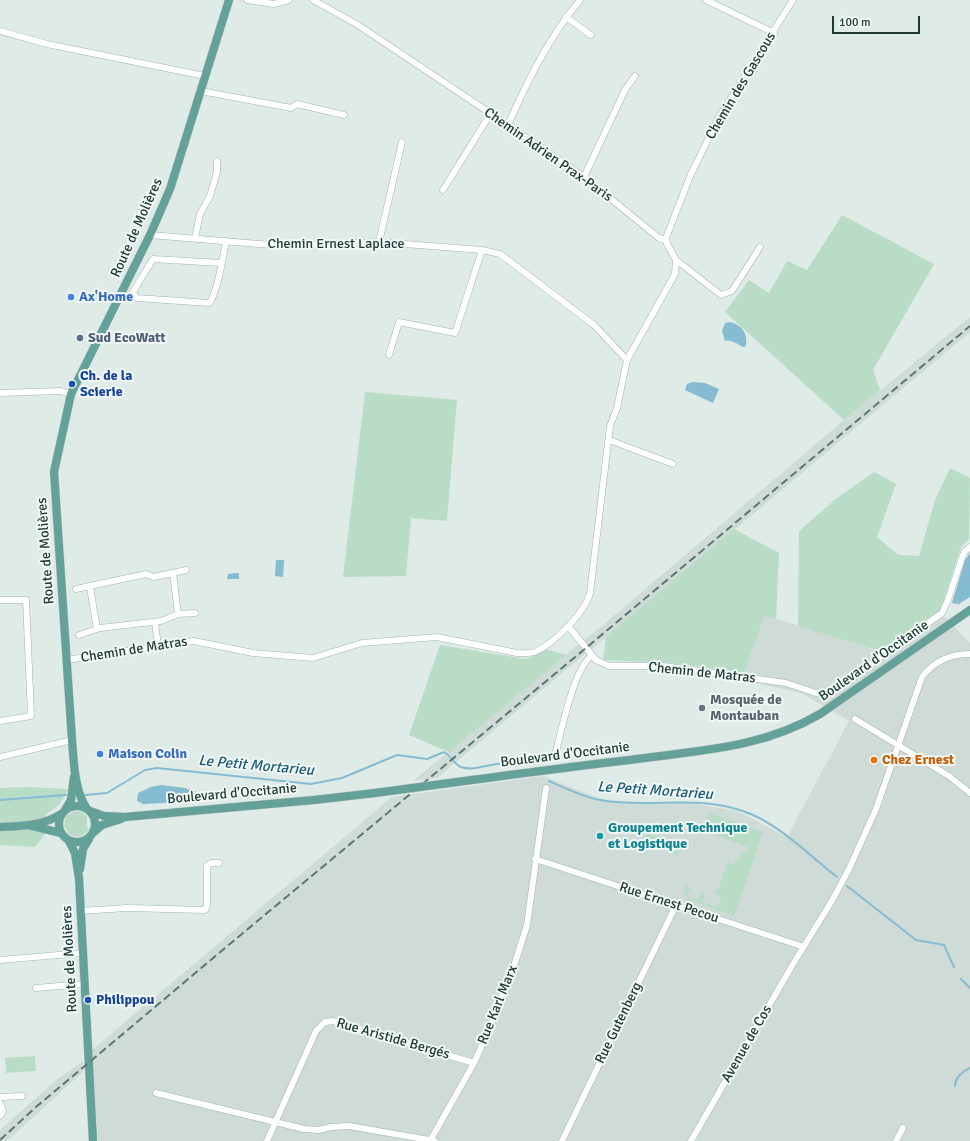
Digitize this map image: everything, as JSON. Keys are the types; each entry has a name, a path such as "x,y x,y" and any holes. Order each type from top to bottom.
{"main road":[{"name":"Route de Molières","path":"89,810 80,797 75,773 54,472 71,394 150,235 170,189 228,0"},
{"name":"Boulevard d'Occitanie","path":"89,810 104,816 125,817 321,800 718,748 771,737 796,727 826,711 970,610"},
{"name":"Route de Molières","path":"63,812 71,800 75,773"},
{"path":"0,827 29,826 52,820 63,812 76,806 89,810 95,819 91,835 81,842 69,841 61,833 29,826"},
{"path":"61,833 59,821 63,812"},
{"name":"Boulevard d'Occitanie","path":"91,835 102,825 125,817"},
{"name":"Route de Molières","path":"79,878 83,849 91,835"},
{"name":"Route de Molières","path":"69,841 75,853 79,878 93,1141"}],"street":[{"path":"247,0 274,4 289,0"},
{"name":"Chemin Adrien Prax-Paris","path":"313,0 358,25 491,113 584,177 659,238 666,240"},
{"path":"508,125 542,54 566,17 580,0"},
{"path":"706,0 774,33"},
{"name":"Chemin des Gascous","path":"666,240 691,174 719,117 774,33 793,0"},
{"path":"566,17 591,35"},
{"path":"0,31 47,44 205,76"},
{"path":"584,177 625,90 635,76"},
{"path":"201,91 291,108 297,104 344,115"},
{"path":"443,190 491,113"},
{"path":"379,242 402,142"},
{"path":"195,238 200,214 210,196 217,172 217,161"},
{"name":"Chemin Ernest Laplace","path":"150,235 283,246 379,242 482,250 500,254 510,260 594,325 627,360"},
{"path":"666,240 676,260 721,295 732,291 760,247"},
{"path":"221,263 153,258 134,292 136,298 210,304 214,295 226,241"},
{"path":"389,355 399,322 455,333 482,250"},
{"path":"568,626 583,611 590,593 609,440 627,360 675,274 676,260"},
{"path":"0,393 60,391 71,394"},
{"path":"609,440 673,464"},
{"name":"Chemin de Matras","path":"66,660 194,641 253,653 314,658 362,643 437,637 517,653 530,653 540,649 568,626 596,660 609,666 671,667 786,684 816,693 827,692 838,687 936,619 945,608 964,552 970,547"},
{"path":"76,589 146,574 154,577 186,570"},
{"path":"173,573 178,614"},
{"path":"90,587 97,629"},
{"path":"0,600 26,600 31,716 0,721"},
{"path":"79,635 97,629 155,622 178,614 195,613"},
{"path":"155,622 158,646"},
{"name":"Avenue de Cos","path":"691,1141 804,947 834,899 849,869 876,809 922,677 929,668 942,659 961,654 970,654"},
{"path":"555,755 578,672 586,660 592,655"},
{"path":"855,719 898,747 949,776 970,793"},
{"path":"0,757 72,740"},
{"name":"Rue Karl Marx","path":"432,1141 474,1063 500,1005 527,925 546,788"},
{"name":"Rue Ernest Pecou","path":"535,859 804,947"},
{"path":"80,911 127,908 205,910 207,906 207,866 212,863 219,863"},
{"name":"Rue Gutenberg","path":"562,1141 676,905"},
{"path":"0,960 82,954"},
{"path":"36,988 84,984"},
{"name":"Rue Aristide Bergés","path":"267,1141 316,1031 325,1022 333,1021 474,1063"},
{"path":"156,1093 275,1123 319,1130 331,1127 349,1126 432,1141"},
{"path":"0,1097 22,1096"},
{"path":"0,1103 3,1111 0,1116"},
{"path":"896,1141 903,1128"}],"shaded area":[{"path":"970,317 970,332 591,650 584,641 844,420"},
{"path":"940,612 970,643 970,1141 98,1141 92,1050 392,797 544,776 607,802 696,804 737,811 787,837 849,721 801,693 741,680 764,615 880,651"},
{"path":"579,644 586,653 437,778 413,781"},
{"path":"83,1061 83,1072 7,1141 0,1141 0,1130 56,1080"}],"green space":[{"path":"842,215 934,264 873,370 880,390 844,420 725,312 749,280 769,293 787,261 807,270"},
{"path":"365,392 457,400 447,521 411,518 406,576 343,577"},
{"path":"950,468 970,478 969,539 961,547 940,612 880,651 798,626 799,531 837,498 874,472 896,484 877,537 898,555 919,556 935,500"},
{"path":"734,529 779,553 776,619 764,616 744,673 669,663 603,660 606,637"},
{"path":"440,645 526,659 535,656 545,649 566,655 449,752 409,735"},
{"path":"28,787 68,789 60,804 45,815 45,834 35,847 0,845 0,788"},
{"path":"75,811 82,812 87,816 87,827 89,829 85,834 78,837 69,834 64,826 66,816"},
{"path":"709,813 763,832 734,916 687,899 684,891 686,885 690,887 687,896 698,900 700,893 705,894 702,902 718,907 721,896 715,894 717,890 718,891 727,863 734,864 735,860 739,861 742,852 747,853 749,848 704,830"},
{"path":"648,833 678,843 680,838 684,839 678,856 645,837"},
{"path":"35,1056 36,1071 6,1073 5,1058"}],"water":[{"path":"730,322 741,327 745,333 746,346 743,347 732,341 725,341 722,331 725,323"},
{"path":"693,382 705,383 719,389 713,403 685,390 687,384"},
{"path":"970,553 970,597 959,604 952,603 965,560"},
{"path":"276,560 284,560 283,577 275,576"},
{"path":"239,573 239,579 227,579 228,574"},
{"path":"161,785 185,788 197,792 197,796 192,801 185,802 143,804 137,801 138,793 151,787"}],"waterway":[{"name":"Le Petit Mortarieu","path":"85,795 107,793 145,770 157,768 311,784 342,778 397,755 427,759 444,752 461,767 474,768 494,764 507,764 514,766"},
{"name":"Le Petit Mortarieu","path":"549,781 581,795 600,800 638,803 676,802 714,804 751,814 774,827 796,843 837,877"},
{"name":"Le Petit Mortarieu","path":"0,800 66,795"},
{"name":"Le Petit Mortarieu","path":"847,886 916,940 944,945 954,967"},
{"name":"Le Petit Mortarieu","path":"961,979 970,988"},
{"name":"Le Petit Mortarieu","path":"955,1086 956,1080 960,1075 970,1068"}],"railway":[{"path":"0,1140 36,1107 231,943 970,326"}],"place":[{"name":"Ax'Home","path":"71,297"},
{"name":"Sud EcoWatt","path":"80,338"},
{"name":"Ch. de la Scierie","path":"72,384"},
{"name":"Mosquée de Montauban","path":"702,708"},
{"name":"Maison Colin","path":"100,754"},
{"name":"Chez Ernest","path":"874,760"},
{"name":"Groupement Technique et Logistique","path":"600,836"},
{"name":"Philippou","path":"88,1000"}]}
